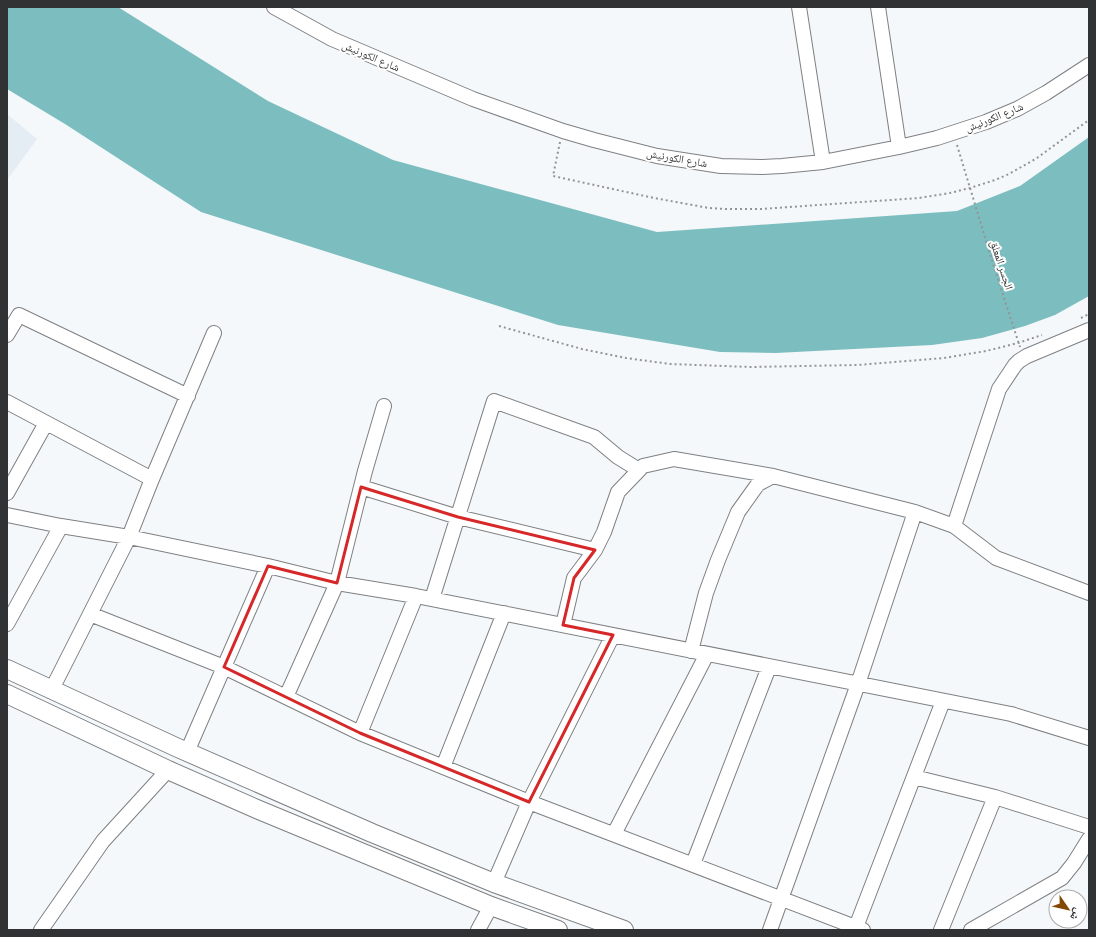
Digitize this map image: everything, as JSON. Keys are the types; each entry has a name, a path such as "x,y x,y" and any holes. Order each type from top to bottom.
{"main road":[{"path":"7,669 51,691 372,833 494,883 624,930"},
{"path":"7,694 168,770 263,811 491,906 558,930"},
{"path":"263,811 262,804 266,797 265,786"},
{"path":"263,811 269,808 272,799 277,795 282,794"}],"street":[{"name":"شارع الكورنيش","path":"274,7 332,39 473,99 563,131 600,142 651,154 721,166 762,167 823,162 899,148 954,133 986,122 1046,94 1089,65"},
{"path":"799,7 823,162"},
{"path":"878,7 899,148"},
{"path":"7,335 19,315 188,396"},
{"path":"954,526 999,389 1019,361 1027,356 1089,330"},
{"path":"51,691 129,536 214,333"},
{"path":"432,599 494,401 594,437 618,457 639,470"},
{"path":"7,402 152,479"},
{"path":"286,697 336,583 384,406"},
{"path":"7,493 46,423"},
{"path":"563,625 574,578 595,550 604,532 618,492 643,466 674,459 773,476 915,512 954,526 996,558 1089,593"},
{"path":"691,651 706,593 738,512 758,484 773,476"},
{"path":"361,487 458,517 595,550"},
{"path":"770,930 858,684 915,512"},
{"path":"7,515 61,526 129,536 268,566 336,583 432,599 1010,714 1089,738"},
{"path":"7,624 61,526"},
{"path":"187,752 268,566"},
{"path":"360,733 416,596"},
{"path":"442,767 504,613"},
{"path":"90,614 224,667 360,733 442,767 860,929 914,777 943,701"},
{"path":"494,883 529,802 613,635"},
{"path":"614,834 707,654"},
{"path":"693,864 769,666"},
{"path":"41,930 103,841 168,770"},
{"path":"914,777 995,797 1089,827"},
{"path":"941,930 995,797"},
{"path":"971,930 1062,878 1074,863 1089,839"},
{"path":"478,930 491,906"}],"path":[{"path":"563,131 553,176 708,208 761,209 934,196 970,188 995,180 1023,166 1056,145 1089,120"},
{"name":"الجسر المعلق","path":"954,133 994,268 1016,334"},
{"path":"1078,320 1089,314"},
{"path":"499,326 582,349 626,358 670,364 751,368 857,365 944,358 986,351 1023,342 1047,333"}],"highlighted area":[{"path":"361,487 458,517 595,550 574,578 563,625 613,635 529,802 360,733 224,667 268,566 337,583"}],"shaded area":[{"path":"7,114 37,139 7,180"}],"water":[{"path":"7,7 118,7 268,101 393,160 657,232 957,211 1020,186 1089,137 1089,296 1055,315 1025,326 982,338 932,345 776,353 720,352 558,325 201,212 65,124 7,89"}]}
